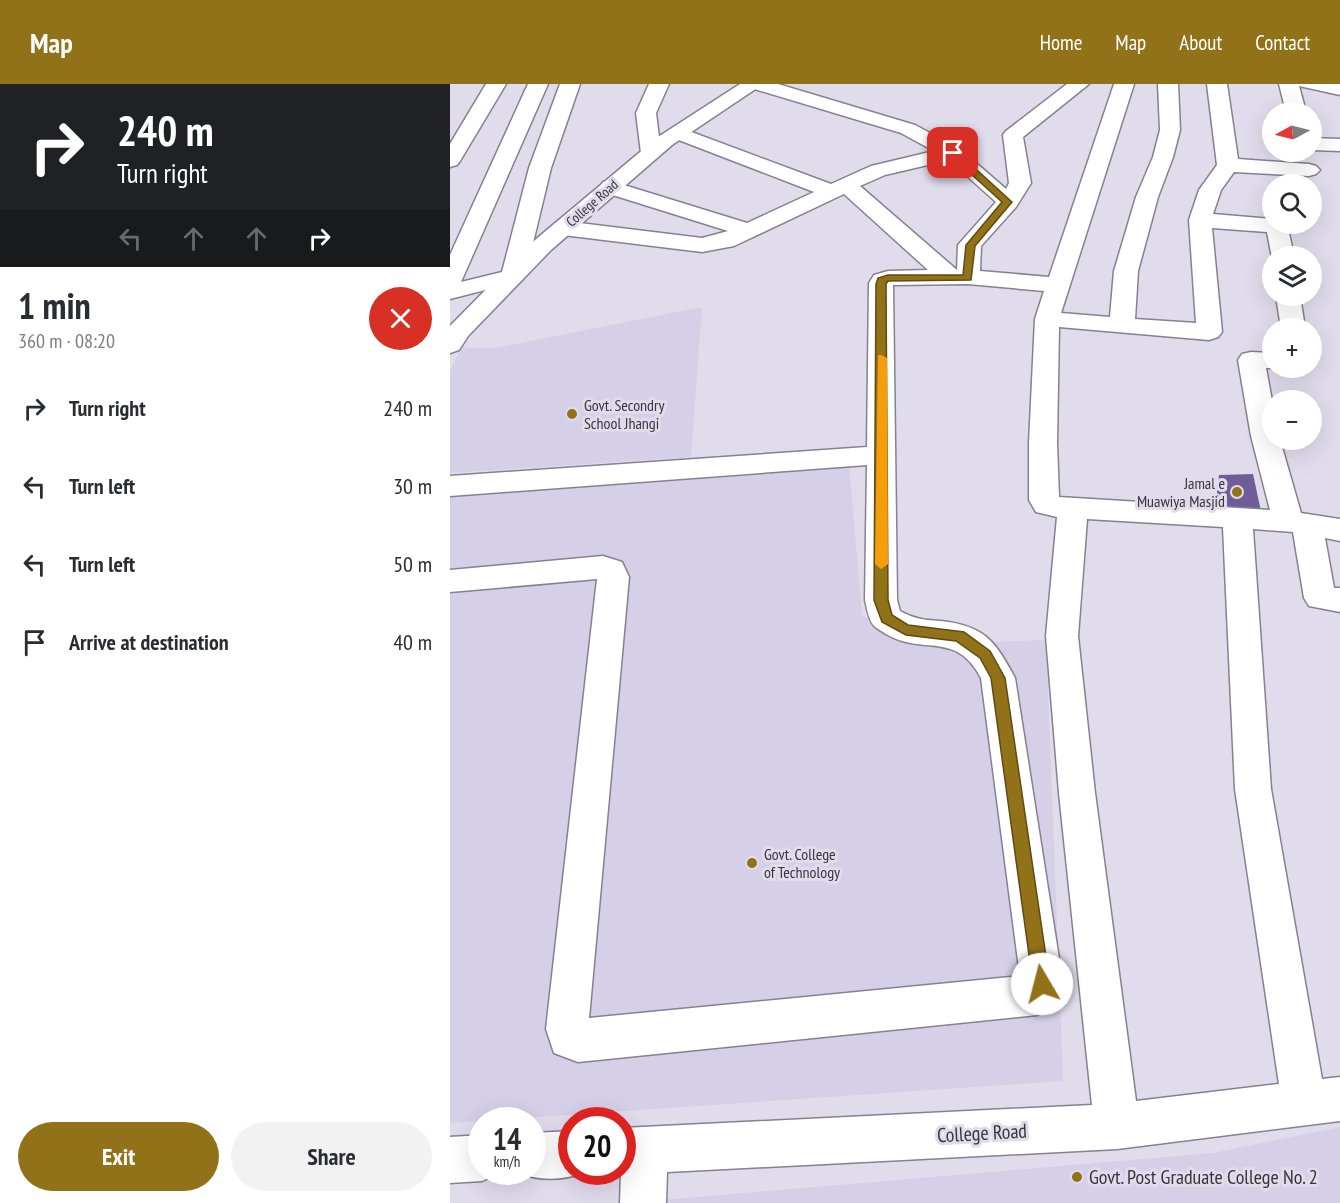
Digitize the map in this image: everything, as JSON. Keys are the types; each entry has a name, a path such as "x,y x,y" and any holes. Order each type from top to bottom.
{"street":[{"path":"450,161 496,84"},
{"path":"450,281 538,84"},
{"path":"450,292 513,276 540,168 570,84"},
{"path":"651,153 646,113 659,84"},
{"path":"755,84 908,129 953,153 1008,202"},
{"name":"College Road","path":"450,345 458,332 563,228 651,153 755,84"},
{"path":"1124,84 1047,319 1043,443 1046,505 1298,523 1340,530"},
{"path":"1122,324 1126,271 1147,197 1163,157 1170,129 1168,84"},
{"path":"1047,319 1209,333 1200,220 1210,190 1228,165 1216,84"},
{"path":"1289,84 1294,102"},
{"path":"1307,84 1337,94"},
{"path":"1052,86 1076,87"},
{"path":"959,278 970,245 1008,202 1020,183 1012,135 1076,87"},
{"path":"678,133 838,187 959,278"},
{"path":"1322,144 1340,145"},
{"path":"563,228 702,245 726,241 878,170 953,153"},
{"path":"1228,165 1309,170"},
{"path":"611,187 747,230"},
{"path":"1200,220 1277,226 1280,246"},
{"path":"450,581 603,567 611,570 613,577 567,1029 569,1038 578,1041 1027,998 1037,995 1042,984 998,678 985,654 959,636 906,630 886,618 881,600 882,280 959,278 1057,285"},
{"path":"1262,361 1251,360 1265,436 1298,523 1320,598 1340,600"},
{"path":"450,486 882,455"},
{"path":"1073,508 1062,636 1077,793 1117,1126"},
{"path":"1237,518 1253,789 1322,1101"},
{"name":"College Road","path":"636,1150 1117,1126 1322,1101"},
{"path":"450,1160 468,1159"},
{"path":"636,1162 643,1203"}],"shaded area":[{"name":"Govt. Secondry School Jhangi","path":"702,307 691,457 450,473 450,371 461,348 495,348"},
{"name":"Govt. College of Technology","path":"849,463 862,615 912,645 1046,640 1063,1081 636,1110 636,1107 558,1107 558,1116 546,1116 546,1107 468,1107 468,1122 450,1123 450,488"},
{"name":"Govt. Post Graduate College No. 2","path":"1340,1127 1340,1203 627,1203 1213,1153"}],"building":[{"name":"Jamal e Muawiya Masjid","path":"1253,474 1262,516 1215,510 1219,475"}],"slow traffic":[{"path":"881,358 881,564"}],"place":[{"name":"Govt. Secondry School Jhangi","path":"572,414"},
{"name":"Jamal e Muawiya Masjid","path":"1237,492"},
{"name":"Govt. College of Technology","path":"752,863"},
{"name":"Govt. Post Graduate College No. 2","path":"1077,1177"}],"route":[{"path":"953,153 1008,202 970,245 968,278 888,278 882,280 881,600 886,618 906,630 959,636 985,654 998,678 1042,984"}]}
